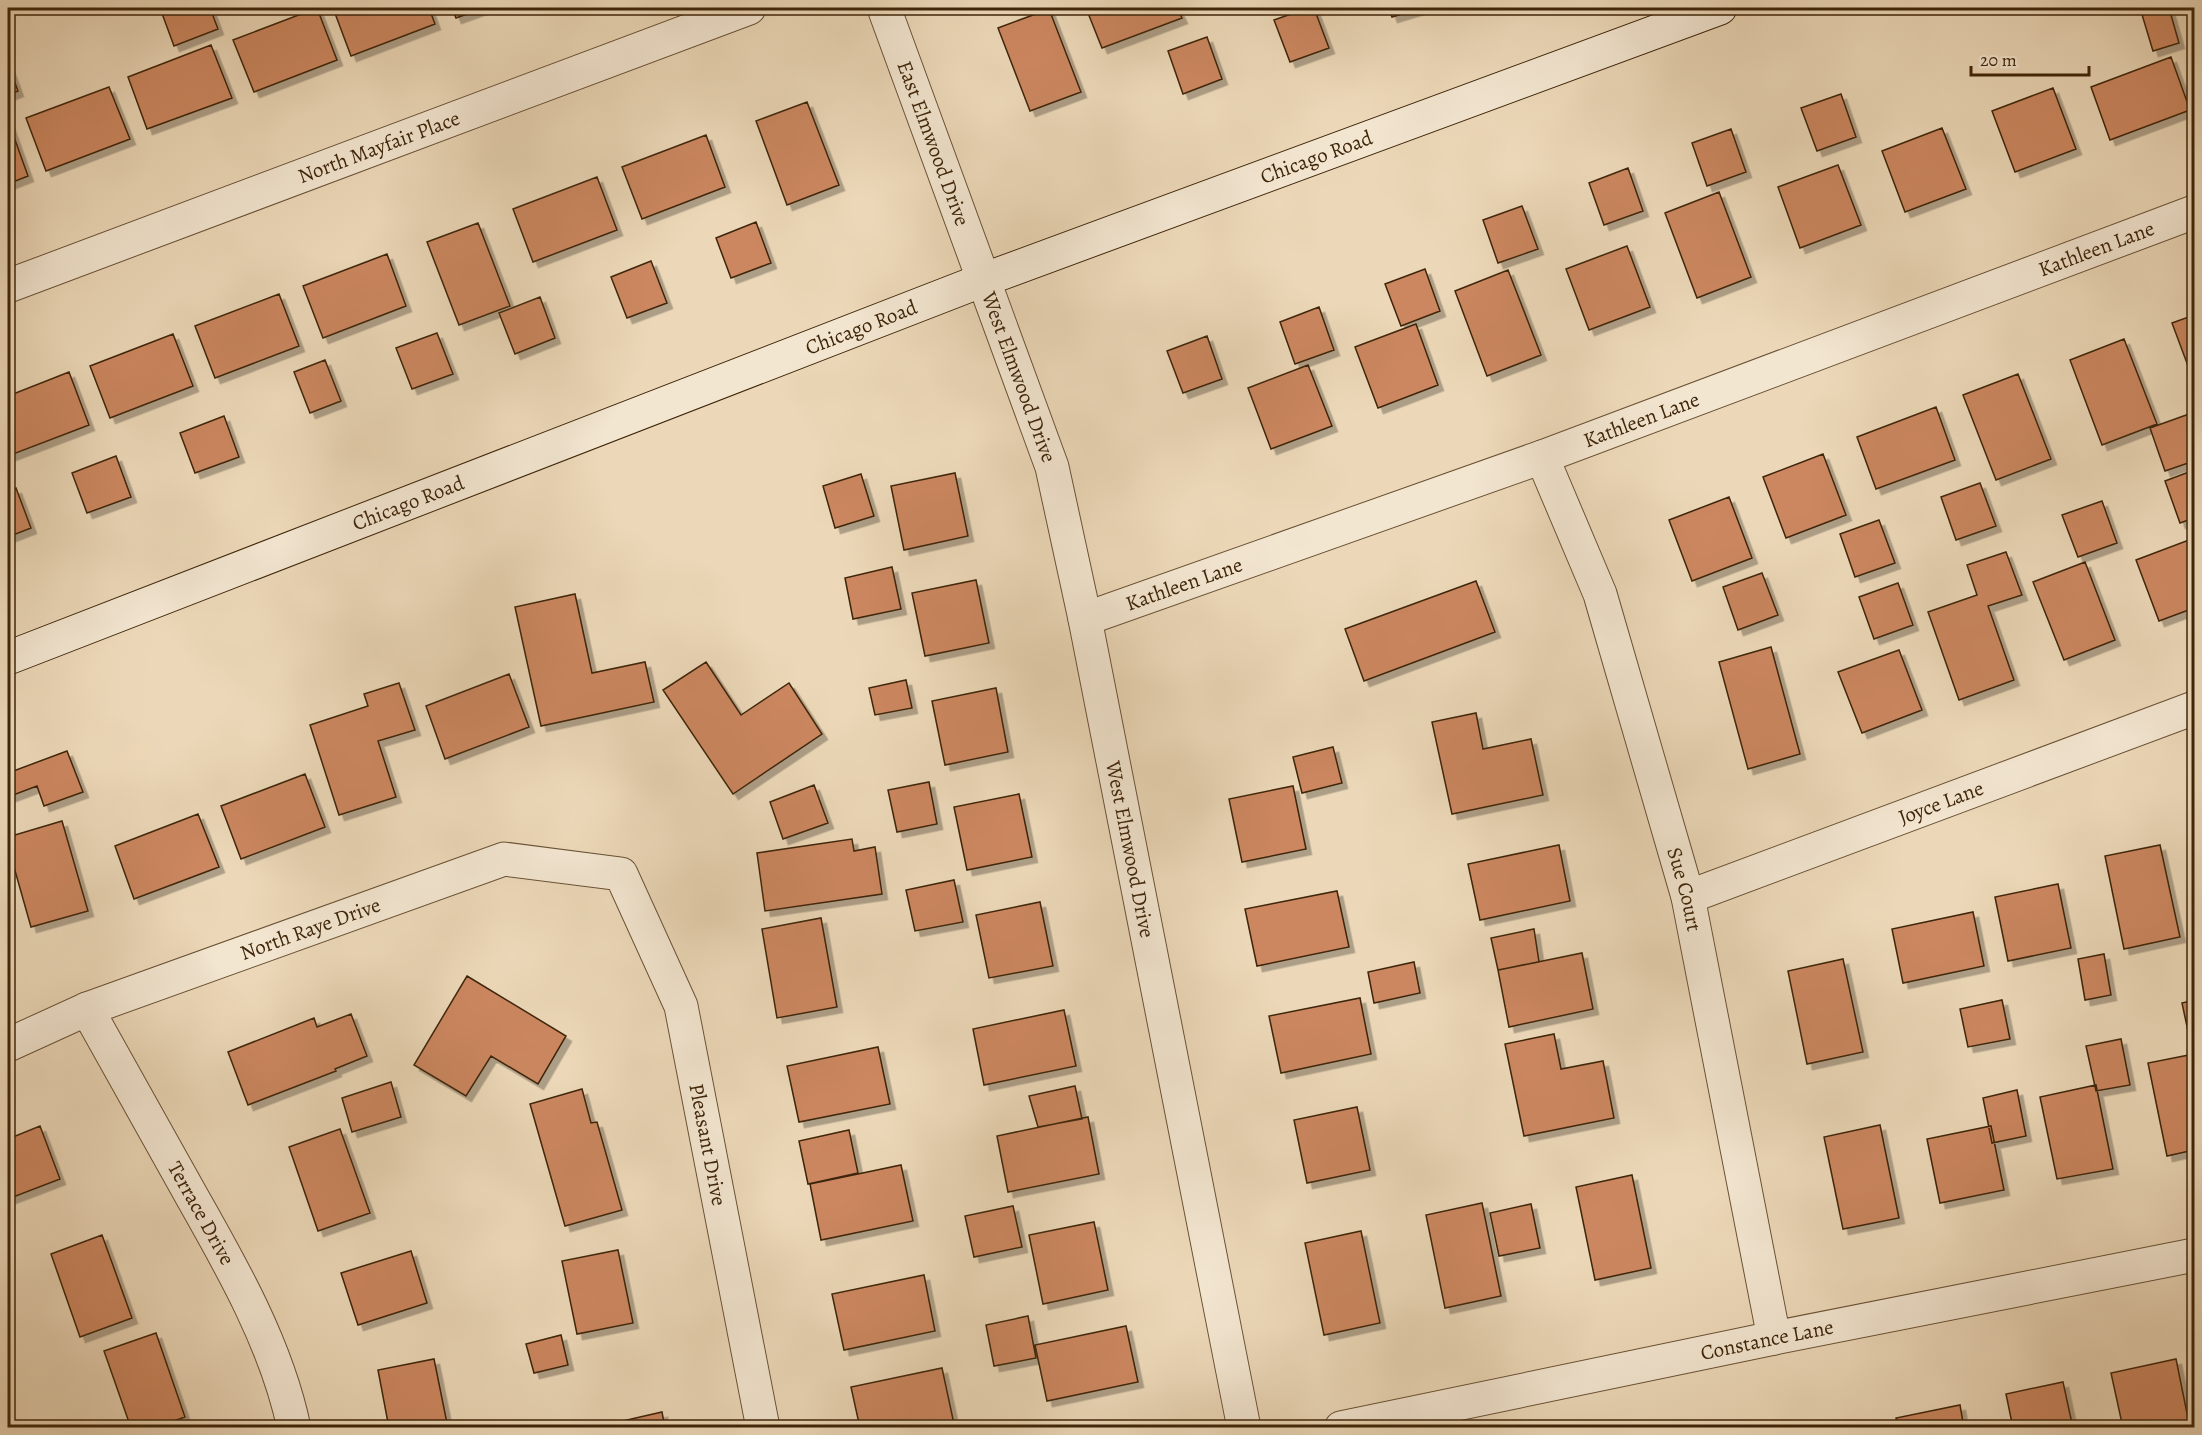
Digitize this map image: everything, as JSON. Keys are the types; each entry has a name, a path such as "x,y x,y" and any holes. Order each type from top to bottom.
{"street":[{"name":"North Mayfair Place","path":"8,286 749,8"},
{"name":"East Elmwood Drive","path":"884,8 983,280"},
{"name":"Chicago Road","path":"8,658 983,280 1720,8"},
{"name":"Kathleen Lane","path":"1085,619 1542,457 2194,212"},
{"name":"West Elmwood Drive","path":"983,280 1052,467 1085,619 1244,1428"},
{"name":"Sue Court","path":"1542,457 1600,594 1688,897 1774,1338"},
{"name":"Joyce Lane","path":"1688,897 2194,708"},
{"name":"North Raye Drive","path":"8,1045 87,1009 504,859 621,874"},
{"name":"Pleasant Drive","path":"621,874 681,1006 763,1428"},
{"name":"Terrace Drive","path":"87,1009 234,1270 258,1323 284,1392 294,1428"},
{"name":"Constance Lane","path":"1341,1428 1774,1338 2194,1255"}],"building":[{"path":"160,8 210,8 218,29 174,46"},
{"path":"317,8 337,60 254,92 233,40"},
{"path":"333,8 429,8 435,24 351,56"},
{"path":"452,8 484,8 456,18"},
{"path":"1086,8 1177,8 1182,18 1102,48"},
{"path":"1314,8 1329,48 1290,62 1274,20"},
{"path":"1389,8 1422,8 1392,17"},
{"path":"2140,8 2169,8 2179,43 2153,51"},
{"path":"1049,9 1081,92 1030,111 998,28"},
{"path":"1207,37 1222,79 1183,94 1168,51"},
{"path":"211,45 232,98 147,129 128,77"},
{"path":"2171,57 2190,110 2110,140 2091,87"},
{"path":"8,64 18,91 8,95"},
{"path":"109,87 130,139 46,171 26,118"},
{"path":"2053,88 2076,149 2015,172 1992,111"},
{"path":"1841,94 1856,137 1817,151 1801,108"},
{"path":"807,102 839,185 787,205 756,121"},
{"path":"8,124 28,176 8,184"},
{"path":"1942,128 1966,189 1905,212 1882,151"},
{"path":"1731,129 1746,172 1707,186 1692,143"},
{"path":"706,135 725,187 642,219 622,167"},
{"path":"1838,165 1861,225 1800,248 1778,187"},
{"path":"1628,168 1643,211 1604,225 1589,183"},
{"path":"597,177 617,230 533,262 513,209"},
{"path":"1719,192 1751,277 1697,298 1665,213"},
{"path":"1522,206 1538,249 1498,263 1483,220"},
{"path":"756,222 771,263 731,278 716,238"},
{"path":"478,223 510,306 459,325 427,242"},
{"path":"1627,246 1650,307 1589,330 1566,269"},
{"path":"387,254 406,306 323,338 303,286"},
{"path":"651,261 667,303 627,318 611,277"},
{"path":"1425,269 1440,311 1401,326 1385,284"},
{"path":"1508,270 1541,355 1487,376 1455,291"},
{"path":"279,294 299,346 215,378 195,326"},
{"path":"540,297 555,338 515,354 499,313"},
{"path":"1319,307 1334,350 1295,364 1280,322"},
{"path":"2194,315 2194,382 2172,323"},
{"path":"1416,324 1438,385 1378,408 1355,347"},
{"path":"437,333 453,374 412,389 396,348"},
{"path":"173,334 193,386 110,418 90,366"},
{"path":"1207,336 1222,379 1183,393 1167,351"},
{"path":"2124,339 2157,424 2102,445 2070,360"},
{"path":"325,360 341,401 310,413 294,372"},
{"path":"1308,365 1332,426 1271,449 1248,388"},
{"path":"69,372 89,425 8,456 8,396"},
{"path":"2018,374 2051,459 1996,480 1963,395"},
{"path":"1936,407 1955,460 1876,489 1857,437"},
{"path":"2189,414 2194,428 2194,461 2165,471 2150,428"},
{"path":"224,416 239,457 195,473 180,433"},
{"path":"1823,454 1846,515 1786,538 1763,477"},
{"path":"116,456 131,497 87,513 72,473"},
{"path":"2194,470 2194,518 2180,523 2165,481"},
{"path":"955,473 968,536 904,550 891,486"},
{"path":"861,474 874,516 835,528 823,486"},
{"path":"1980,483 1996,526 1956,540 1941,497"},
{"path":"16,488 31,528 8,537 8,491"},
{"path":"1729,497 1752,558 1692,581 1669,520"},
{"path":"2102,501 2117,543 2078,557 2062,515"},
{"path":"1879,520 1895,563 1855,577 1840,534"},
{"path":"2194,538 2194,608 2159,621 2136,560"},
{"path":"2006,552 2022,595 1988,606 2014,680 1959,700 1928,612 1977,595 1967,565"},
{"path":"2085,562 2115,640 2064,660 2033,582"},
{"path":"892,567 901,609 853,619 845,578"},
{"path":"1762,573 1778,615 1738,630 1723,587"},
{"path":"976,580 989,643 925,656 912,593"},
{"path":"1476,581 1495,632 1364,681 1345,629"},
{"path":"1898,583 1913,625 1874,639 1859,597"},
{"path":"575,594 592,673 645,662 654,702 541,726 515,607"},
{"path":"1771,647 1800,754 1748,769 1719,662"},
{"path":"1899,650 1922,710 1862,733 1838,672"},
{"path":"706,662 741,715 789,683 822,734 733,794 663,690"},
{"path":"509,674 529,727 445,759 426,706"},
{"path":"906,680 912,708 875,715 869,688"},
{"path":"399,683 415,730 378,741 396,797 339,815 310,725 368,706 364,694"},
{"path":"996,688 1008,752 945,765 932,701"},
{"path":"1476,713 1483,749 1531,739 1543,795 1452,814 1432,722"},
{"path":"1333,747 1342,783 1302,793 1293,757"},
{"path":"67,751 83,792 44,806 37,786 8,797 8,773"},
{"path":"305,774 325,827 241,859 221,806"},
{"path":"929,782 937,824 897,832 888,790"},
{"path":"814,785 828,823 783,839 770,802"},
{"path":"1293,786 1306,849 1242,862 1229,799"},
{"path":"1019,794 1032,857 967,870 954,807"},
{"path":"198,814 219,867 134,899 115,846"},
{"path":"62,821 88,911 31,927 8,846 8,837"},
{"path":"852,839 854,851 875,847 882,894 765,911 757,853"},
{"path":"1559,845 1570,901 1480,920 1468,864"},
{"path":"2160,845 2180,937 2124,949 2105,856"},
{"path":"954,880 963,922 915,931 906,890"},
{"path":"2058,884 2071,948 2008,961 1995,897"},
{"path":"1337,891 1349,947 1257,966 1245,909"},
{"path":"1040,902 1053,966 989,978 976,915"},
{"path":"1973,912 1984,966 1903,983 1892,929"},
{"path":"821,918 837,1007 777,1018 762,929"},
{"path":"1534,929 1539,962 1498,970 1491,938"},
{"path":"1582,953 1593,1009 1509,1027 1498,970"},
{"path":"2104,954 2111,995 2085,1000 2078,959"},
{"path":"1843,959 1863,1052 1807,1064 1788,971"},
{"path":"1414,962 1420,993 1374,1003 1368,972"},
{"path":"467,976 566,1036 538,1084 491,1056 466,1096 414,1065"},
{"path":"1360,998 1371,1054 1281,1073 1269,1016"},
{"path":"2002,1000 2010,1039 1968,1047 1960,1009"},
{"path":"2194,1000 2194,1050 2192,1050 2182,1003"},
{"path":"1064,1010 1076,1066 984,1085 973,1029"},
{"path":"351,1014 367,1056 335,1069 336,1071 248,1105 228,1052 314,1018 317,1027"},
{"path":"1554,1034 1561,1069 1603,1061 1614,1118 1524,1136 1505,1044"},
{"path":"2121,1039 2130,1085 2096,1091 2086,1046"},
{"path":"878,1047 890,1104 799,1122 787,1066"},
{"path":"2194,1054 2194,1150 2167,1156 2148,1063"},
{"path":"391,1082 401,1117 352,1132 342,1098"},
{"path":"2096,1085 2113,1169 2057,1179 2040,1097"},
{"path":"1075,1086 1082,1119 1038,1127 1029,1096"},
{"path":"582,1089 591,1123 597,1122 622,1210 565,1226 530,1104"},
{"path":"2017,1090 2026,1136 1992,1143 1983,1098"},
{"path":"1357,1107 1370,1170 1307,1183 1294,1120"},
{"path":"1088,1117 1099,1174 1008,1192 997,1136"},
{"path":"1880,1125 1899,1218 1843,1229 1824,1137"},
{"path":"40,1126 60,1179 8,1199 8,1139"},
{"path":"1991,1126 2004,1190 1940,1203 1927,1139"},
{"path":"340,1129 370,1213 318,1231 289,1147"},
{"path":"849,1130 858,1173 808,1184 799,1141"},
{"path":"901,1165 913,1221 821,1240 810,1184"},
{"path":"1632,1175 1651,1268 1595,1280 1576,1187"},
{"path":"1482,1203 1501,1296 1445,1308 1426,1215"},
{"path":"1531,1204 1540,1248 1499,1256 1490,1213"},
{"path":"1013,1206 1022,1247 974,1257 965,1216"},
{"path":"1094,1222 1108,1290 1043,1304 1029,1235"},
{"path":"1361,1231 1380,1323 1324,1335 1305,1243"},
{"path":"102,1235 132,1318 80,1337 51,1254"},
{"path":"618,1250 633,1323 577,1334 562,1261"},
{"path":"411,1251 427,1303 358,1325 341,1273"},
{"path":"924,1275 935,1331 844,1350 832,1294"},
{"path":"1028,1316 1036,1358 994,1366 986,1325"},
{"path":"1126,1326 1138,1382 1047,1401 1035,1345"},
{"path":"156,1333 185,1417 154,1428 131,1428 104,1351"},
{"path":"561,1335 568,1365 534,1373 526,1344"},
{"path":"434,1359 448,1428 389,1428 378,1370"},
{"path":"2176,1359 2189,1423 2167,1428 2123,1428 2111,1373"},
{"path":"942,1368 954,1424 938,1428 860,1428 851,1387"},
{"path":"2063,1382 2073,1428 2013,1428 2006,1394"},
{"path":"1960,1405 1964,1428 1898,1428 1896,1418"},
{"path":"662,1412 665,1428 619,1428 618,1422"}]}
